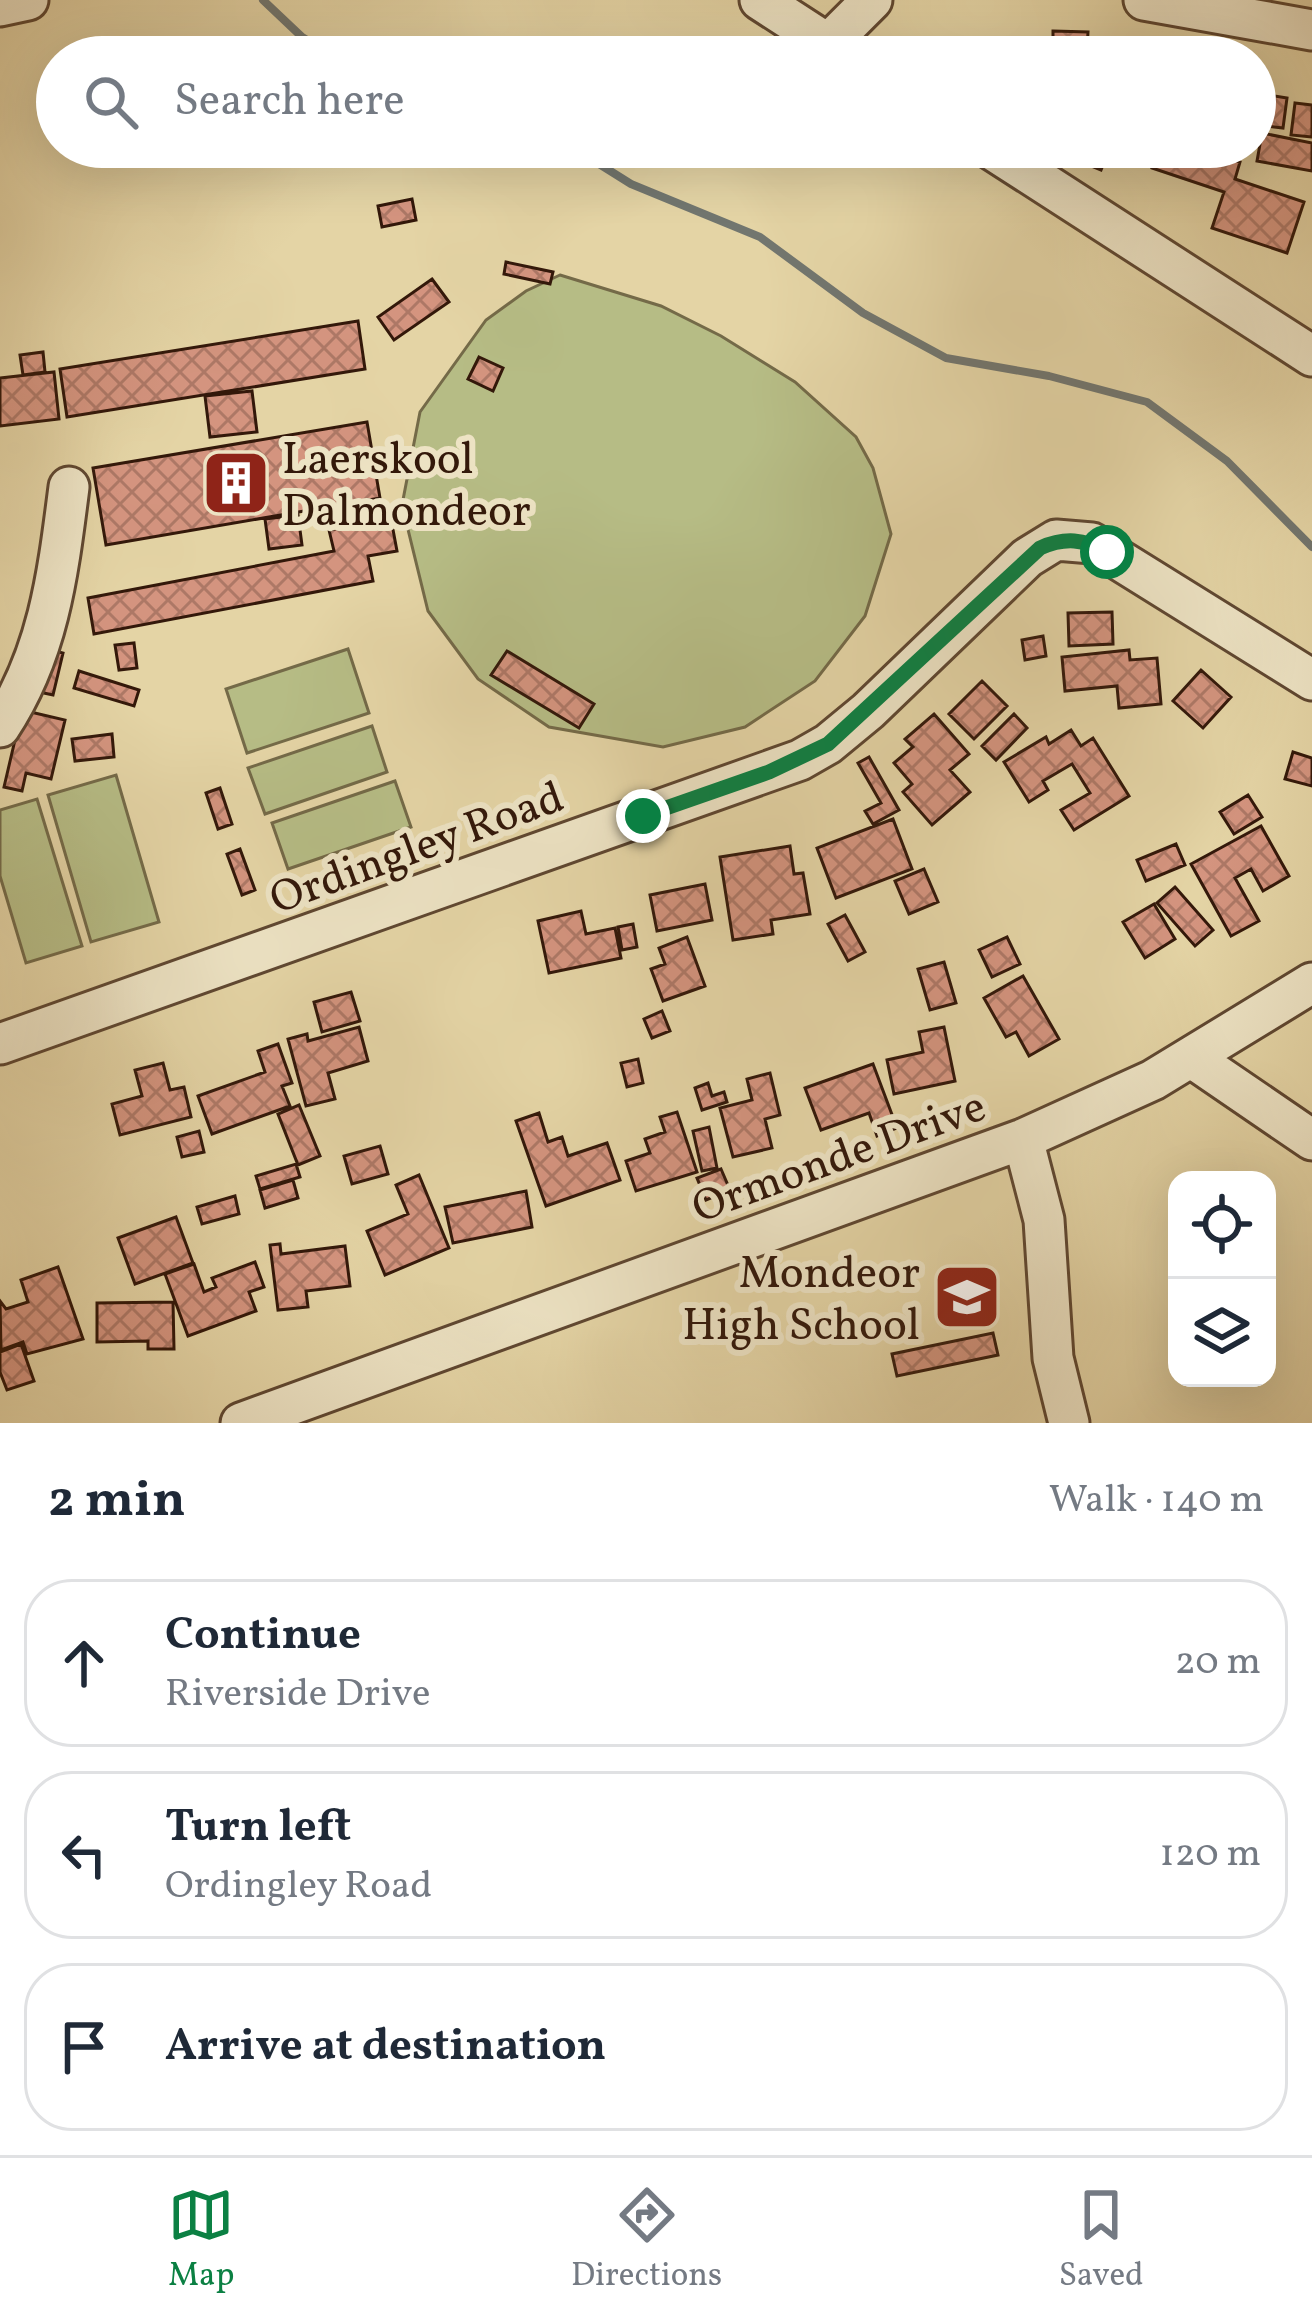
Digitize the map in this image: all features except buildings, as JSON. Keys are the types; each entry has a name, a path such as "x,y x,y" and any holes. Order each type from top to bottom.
{"street":[{"path":"0,5 24,0"},
{"path":"760,0 816,36"},
{"path":"848,36 872,0"},
{"path":"1144,0 1312,30"},
{"path":"1021,168 1312,356"},
{"path":"0,727 38,656 55,590 69,487"},
{"name":"Ordingley Road","path":"0,1043 800,760 868,711 1027,558 1057,540 1092,543 1312,680"},
{"name":"Ormonde Drive","path":"241,1423 1023,1139 1108,1103 1192,1058 1312,983"},
{"path":"1192,1058 1312,1140"},
{"path":"1023,1139 1044,1220 1053,1358 1069,1423"}],"green space":[{"path":"560,275 661,306 721,336 795,382 856,437 873,468 891,534 865,616 815,681 745,727 663,747 549,727 478,679 428,611 402,505 420,412 486,320 526,291"},
{"path":"348,649 369,713 247,753 226,689"},
{"path":"372,726 387,772 265,814 248,768"},
{"path":"116,775 159,922 91,942 48,795"},
{"path":"395,781 411,827 288,869 272,823"},
{"path":"37,799 82,946 26,963 0,876 0,810"}],"waterway":[{"path":"263,0 301,36"},
{"path":"605,168 631,184 760,237 863,313 946,358 1049,376 1147,402 1227,461 1312,547"}],"place":[{"name":"Laerskool Dalmondeor","path":"236,483"},
{"name":"Mondeor High School","path":"967,1297"}],"route":[{"path":"643,816 800,760 828,744 1040,548 1072,539 1107,552"}]}
